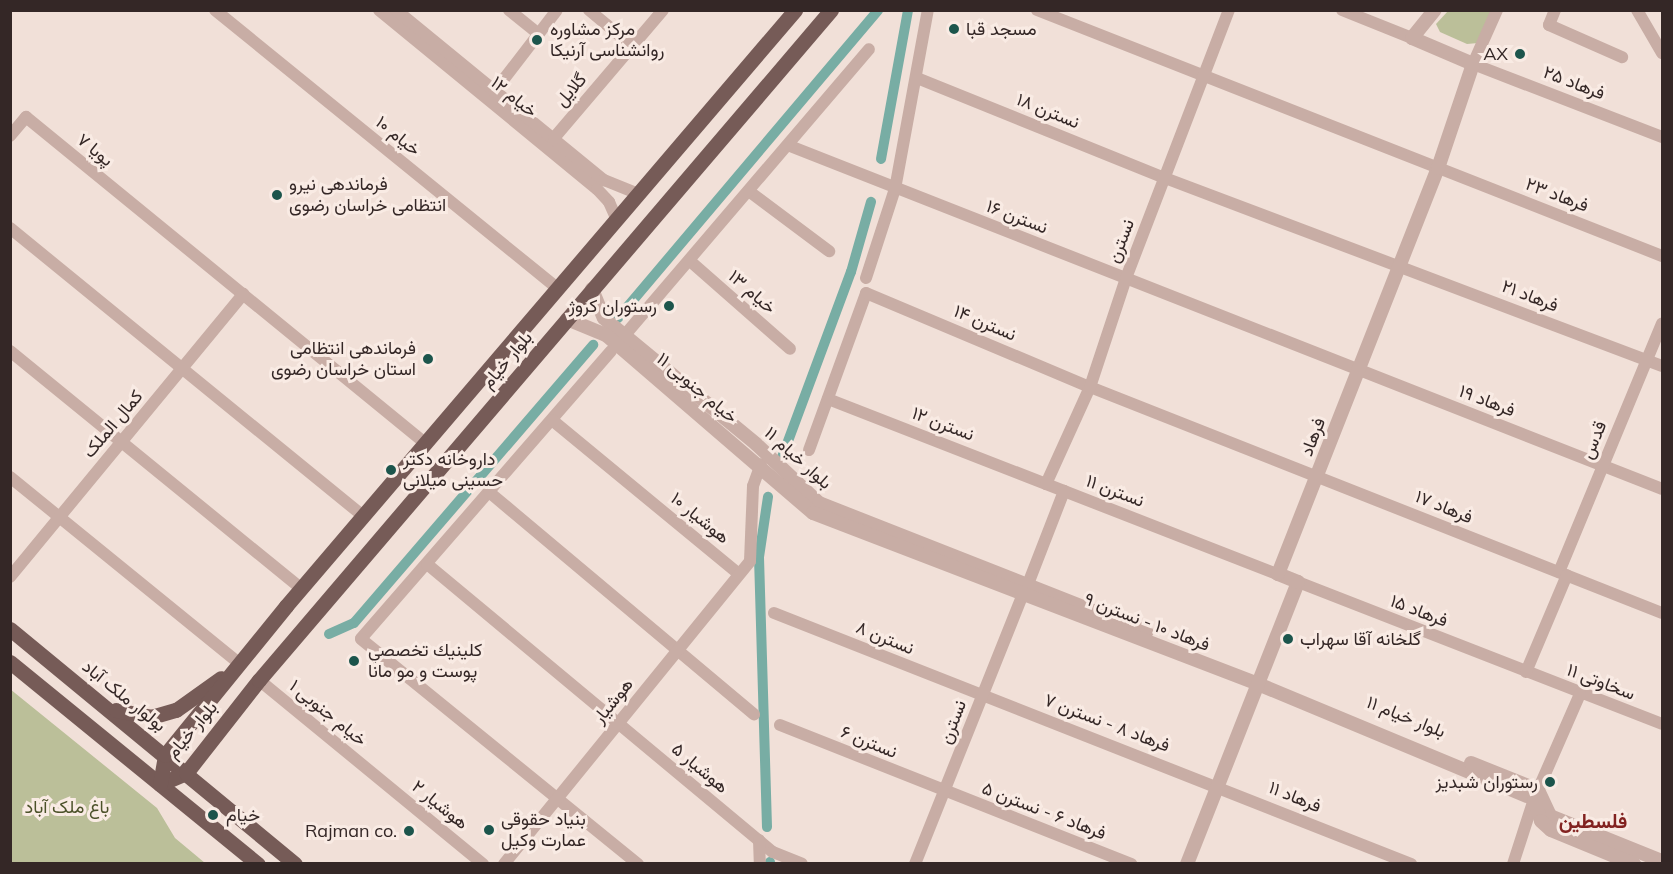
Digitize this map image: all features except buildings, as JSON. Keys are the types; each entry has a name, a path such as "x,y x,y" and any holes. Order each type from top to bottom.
{"main road":[{"name":"بلوار خیام","path":"160,784 165,755 237,666 795,10"},
{"name":"بلوار خیام","path":"160,784 186,772 259,680 831,10"},
{"path":"409,463 412,480 430,481"},
{"name":"بولوار ملک آباد","path":"10,628 295,864"},
{"path":"10,662 258,864"},
{"path":"107,707 151,717 176,710 237,666"}],"street":[{"name":"خیام ۱۰","path":"215,10 558,289"},
{"name":"خیام ۱۲","path":"379,10 597,189 609,202 617,220"},
{"name":"خیام ۱۲","path":"396,10 604,180 639,194"},
{"path":"509,10 539,34"},
{"path":"494,92 557,10"},
{"path":"589,10 632,46"},
{"name":"گلایل","path":"554,138 663,10"},
{"path":"866,278 895,189 928,10"},
{"name":"فرهاد ۲۳","path":"1037,10 1662,256"},
{"name":"نسترن","path":"1046,484 1090,387 1126,278 1230,10"},
{"path":"1412,38 1435,10"},
{"name":"فرهاد","path":"1278,574 1438,168 1473,64 1497,10"},
{"path":"1555,10 1550,24 1622,57"},
{"path":"1637,10 1662,53"},
{"path":"1347,11 1473,64"},
{"path":"638,864 361,639 552,420 616,342 790,146 869,49"},
{"name":"فرهاد ۲۵","path":"1473,64 1662,136"},
{"name":"نسترن ۱۸","path":"917,78 1165,178 1282,222"},
{"name":"پویا ۷","path":"10,136 26,117 426,443"},
{"name":"نسترن ۱۶","path":"790,146 1242,324"},
{"path":"750,192 829,251"},
{"name":"فرهاد ۲۱","path":"1282,222 1662,366"},
{"path":"10,228 363,516"},
{"name":"خیام ۱۳","path":"690,261 790,349"},
{"name":"بلوار خیام ۱۱","path":"592,289 616,342"},
{"name":"نسترن ۱۴","path":"828,399 866,293 1090,387 1201,430"},
{"name":"کمال الملک","path":"10,577 243,294"},
{"name":"بلوار خیام ۱۱","path":"567,319 595,328 756,444 819,503 1025,589"},
{"name":"قدس","path":"1526,672 1602,466 1662,323"},
{"name":"فرهاد ۱۹","path":"1242,324 1662,489"},
{"name":"خیام جنوبی ۱۱","path":"616,342 760,464 813,513"},
{"path":"15,354 301,588"},
{"path":"809,450 828,399"},
{"name":"نسترن ۱۲","path":"828,399 1046,484"},
{"name":"هوشیار ۱۰","path":"552,420 739,574"},
{"name":"فرهاد ۱۷","path":"1201,430 1662,613"},
{"name":"هوشیار","path":"504,864 750,561 753,486 760,464"},
{"path":"10,477 141,583 237,666"},
{"name":"نسترن ۱۱","path":"1046,484 1278,574"},
{"name":"نسترن","path":"915,864 1064,491"},
{"path":"489,492 754,714"},
{"name":"بلوار خیام ۱۱","path":"813,513 1025,589"},
{"name":"هوشیار ۵","path":"427,564 773,852 802,864"},
{"path":"1187,864 1298,582 1278,574"},
{"name":"فرهاد ۱۵","path":"1298,582 1526,672"},
{"name":"فرهاد ۱۰ - نسترن ۹","path":"1025,589 1259,680"},
{"name":"نسترن ۸","path":"774,613 983,696"},
{"name":"سخاوتی ۱۱","path":"1526,672 1662,724"},
{"name":"خیام جنوبی ۱","path":"259,680 374,774"},
{"name":"بلوار خیام ۱۱","path":"1259,680 1536,795"},
{"path":"1513,864 1536,795 1580,694"},
{"name":"فرهاد ۸ - نسترن ۷","path":"983,696 1218,785"},
{"name":"نسترن ۶","path":"780,725 945,792"},
{"name":"هوشیار ۲","path":"374,774 483,864"},
{"name":"فرهاد ۱۱","path":"1218,785 1411,864"},
{"name":"فرهاد ۶ - نسترن ۵","path":"945,792 1131,864"},
{"path":"1536,795 1550,816 1662,861"},
{"path":"1536,795 1541,821 1551,830 1634,864"},
{"path":"759,840 760,864"}],"green space":[{"path":"1448,11 1493,11 1478,43 1467,44 1440,32 1436,24"},
{"name":"باغ ملک آباد","path":"10,689 157,808 175,838 205,863 11,863"}],"waterway":[{"path":"618,318 878,10"},
{"path":"881,159 908,10"},
{"path":"781,460 851,272 871,202"},
{"path":"329,634 354,623 593,345"},
{"path":"767,827 759,557 768,497"}],"place":[{"name":"مسجد قبا","path":"954,29"},
{"name":"مرکز مشاوره روانشناسی آرنیکا","path":"537,40"},
{"name":"AX","path":"1520,54"},
{"name":"فرماندهی نیرو انتظامی خراسان رضوی","path":"277,195"},
{"name":"رستوران کروژ","path":"669,306"},
{"name":"فرماندهی انتظامی استان خراسان رضوی","path":"428,359"},
{"name":"داروخانه دکتر حسینی میلانی","path":"391,470"},
{"name":"گلخانه آقا سهراب","path":"1288,639"},
{"name":"كلينيك تخصصي پوست و مو مانا","path":"354,661"},
{"name":"رستوران شبدیز","path":"1550,782"},
{"name":"خیام","path":"213,815"},
{"name":"بنیاد حقوقی عمارت وکیل","path":"489,830"},
{"name":"Rajman co.","path":"409,831"}],"district":[{"name":"فلسطین","path":"1593,820"}]}
